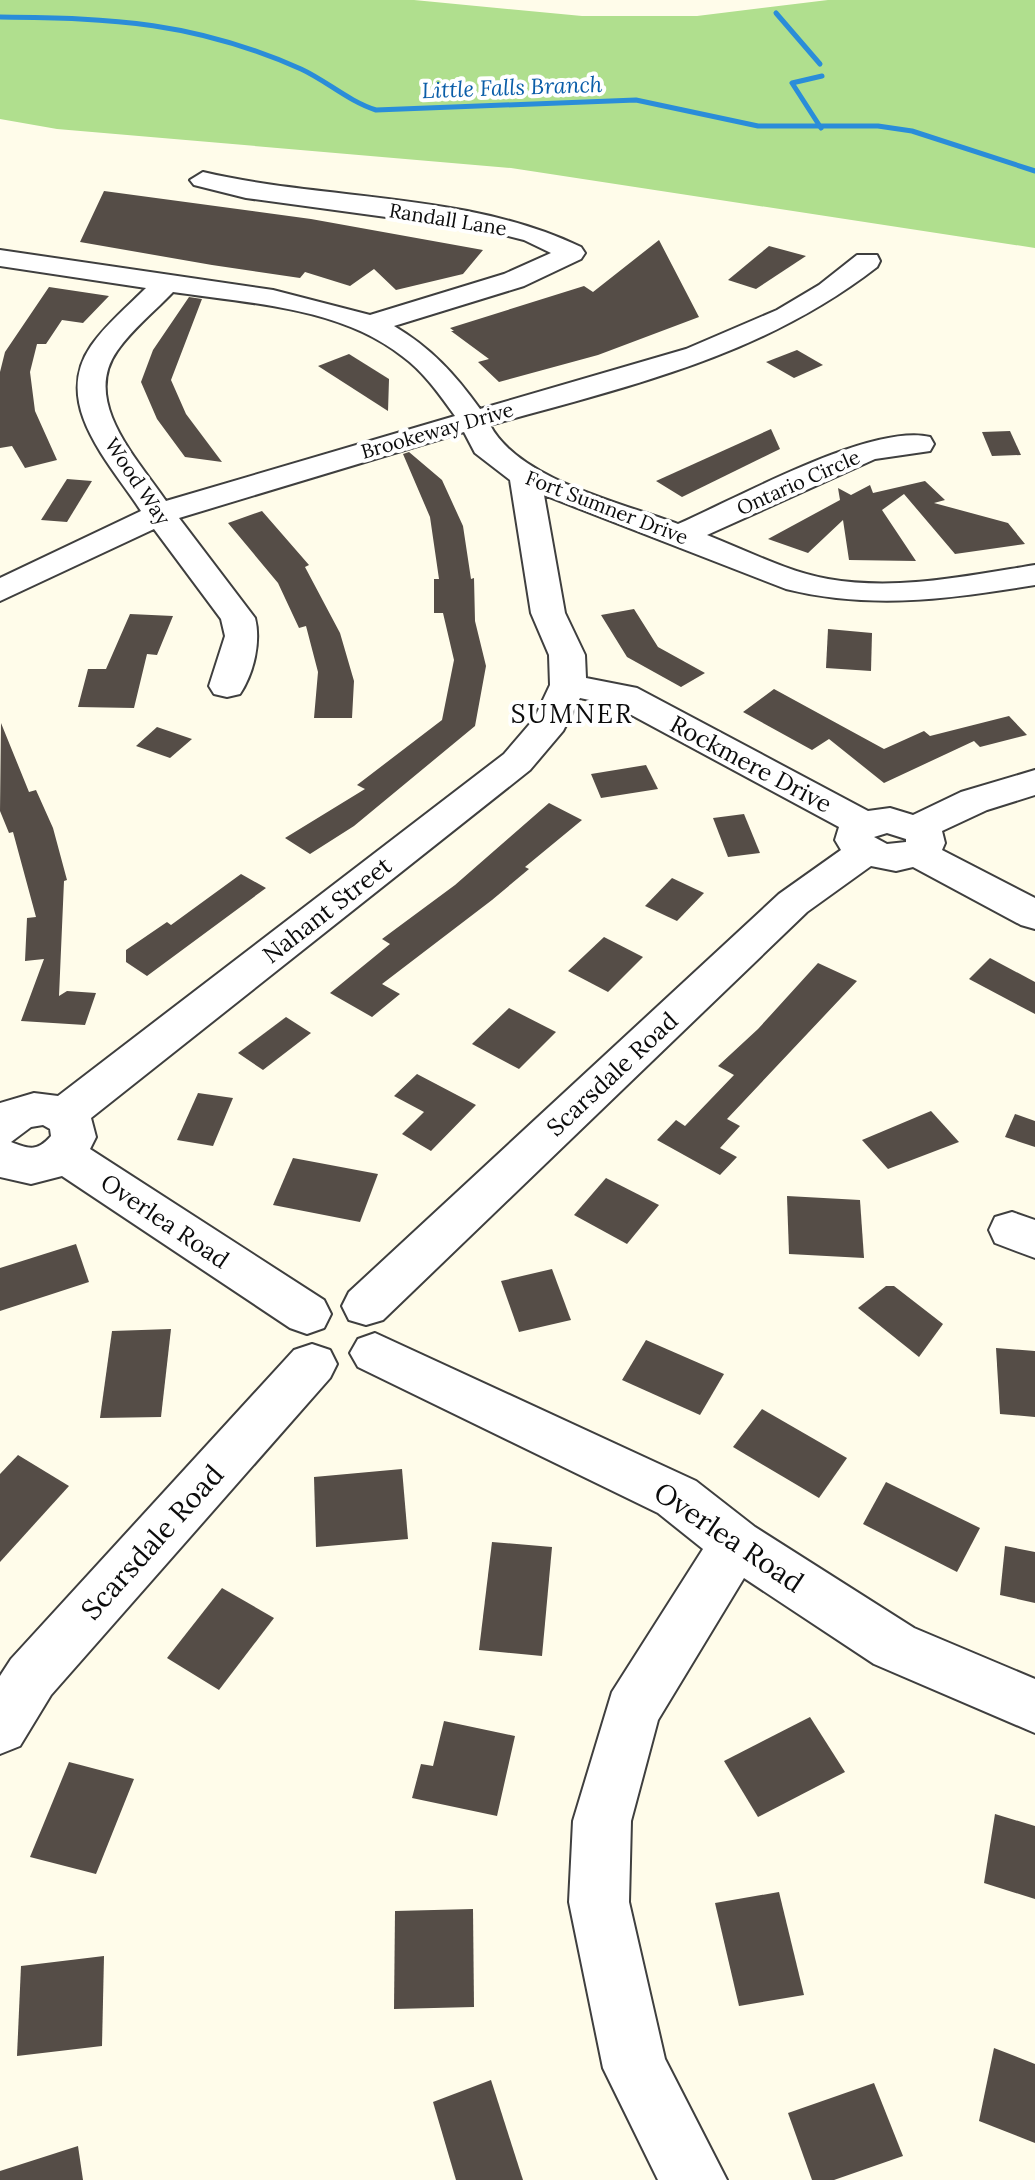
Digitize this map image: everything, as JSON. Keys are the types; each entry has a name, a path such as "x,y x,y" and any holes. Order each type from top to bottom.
{"street":[{"name":"Randall Lane","path":"203,180 246,190 490,223 533,234 572,253 514,280 371,324"},
{"name":"Fort Sumner Drive","path":"0,258 273,298 371,324 412,349 440,375 473,420 486,446 525,477 827,590 873,595 925,592 1035,575"},
{"name":"Brookeway Drive","path":"0,591 159,514 304,467 616,380 714,347 835,290 867,261"},
{"name":"Wood Way","path":"167,282 103,349 91,388 92,407 100,426 159,514 238,618 242,636 227,686"},
{"name":"Ontario Circle","path":"681,535 868,451 919,444"},
{"path":"525,477 548,613 567,655 568,685"},
{"name":"Rockmere Drive","path":"568,685 624,696 865,838"},
{"name":"Nahant Street","path":"3,1140 30,1167 42,1165 64,1134 517,762 550,723 568,685"},
{"path":"917,840 974,801 1035,782"},
{"path":"865,838 890,820 1035,915"},
{"name":"Scarsdale Road","path":"370,1330 793,903 865,838"},
{"name":"Overlea Road","path":"64,1134 309,1339"},
{"path":"341,1301 370,1330 353,1369 324,1369 309,1339 329,1302 341,1301"},
{"name":"Overlea Road","path":"370,1330 677,1497 736,1544 894,1646 1035,1706"},
{"name":"Scarsdale Road","path":"0,1727 31,1677 309,1339"},
{"path":"694,2180 635,2068 599,1902 602,1821 632,1711 736,1544"}],"green space":[{"path":"0,0 414,0 582,16 697,16 828,0 1035,0 1035,248 511,168 57,129 0,119"}],"building":[{"path":"104,191 311,219 483,250 463,274 396,290 374,269 350,286 305,272 300,278 212,265 80,242"},
{"path":"659,240 699,317 598,355 499,382 478,362 489,359 451,331 454,331 450,328 584,286 593,292"},
{"path":"769,246 806,256 756,289 728,280"},
{"path":"49,287 109,296 83,323 62,320 46,344 37,344 30,372 35,411 57,460 25,468 12,446 0,448 0,372 5,352"},
{"path":"189,297 202,299 171,380 186,414 222,462 185,457 157,419 141,382 153,350"},
{"path":"797,350 823,365 794,378 766,362"},
{"path":"349,354 389,379 388,411 318,366"},
{"path":"771,429 780,449 682,497 656,481"},
{"path":"1010,431 1021,455 992,456 982,432"},
{"path":"409,452 442,480 463,526 471,579 474,578 475,621 486,666 475,726 354,826 310,854 285,838 365,789 357,785 442,720 454,660 443,613 434,613 434,579 439,579 430,517 403,454"},
{"path":"67,479 92,481 67,522 41,520"},
{"path":"925,481 945,500 934,503 1008,523 1025,544 955,554 904,494 882,510 916,561 849,560 843,520 808,553 768,539 840,500 838,488 851,495 870,485 873,493"},
{"path":"262,511 309,565 305,567 340,633 354,681 352,718 314,718 318,672 306,626 299,628 278,583 228,523"},
{"path":"634,609 658,647 705,673 681,687 627,657 601,615"},
{"path":"130,614 173,616 157,655 147,654 134,708 78,707 88,669 106,669"},
{"path":"828,629 872,633 871,671 826,668"},
{"path":"774,689 884,749 924,731 930,736 1009,716 1027,735 980,747 974,741 884,783 829,739 812,750 743,712"},
{"path":"1,723 29,792 36,790 53,828 67,880 64,881 59,996 67,991 96,993 85,1025 21,1021 44,959 25,961 27,918 36,917 13,832 9,833 0,811"},
{"path":"157,727 192,739 170,758 136,746"},
{"path":"646,765 658,789 601,798 591,774"},
{"path":"549,803 582,820 525,867 529,869 492,900 382,984 400,994 372,1017 330,993 390,944 382,939 455,885"},
{"path":"744,814 760,853 728,857 713,818"},
{"path":"241,874 266,888 147,976 126,962 126,950 167,922 171,925"},
{"path":"672,878 704,893 677,921 645,906"},
{"path":"604,937 643,957 608,992 568,971"},
{"path":"990,958 1035,982 1035,1014 969,979"},
{"path":"818,963 857,981 727,1119 740,1126 720,1148 737,1157 720,1175 657,1140 676,1120 685,1126 734,1075 718,1066 758,1029"},
{"path":"509,1008 556,1032 519,1069 472,1044"},
{"path":"286,1017 311,1033 263,1070 238,1053"},
{"path":"417,1074 476,1105 431,1151 402,1134 424,1112 394,1096"},
{"path":"198,1093 233,1098 213,1146 177,1140"},
{"path":"931,1111 959,1142 888,1169 862,1140"},
{"path":"1015,1114 1035,1121 1035,1147 1005,1137"},
{"path":"293,1158 378,1174 360,1222 273,1205"},
{"path":"606,1178 659,1205 627,1244 574,1215"},
{"path":"787,1196 860,1200 864,1258 789,1254"},
{"path":"76,1244 89,1282 0,1311 0,1268"},
{"path":"552,1269 571,1320 519,1332 501,1281"},
{"path":"886,1286 894,1286 943,1324 919,1357 858,1308"},
{"path":"171,1329 161,1417 100,1418 112,1331"},
{"path":"646,1340 724,1374 700,1415 622,1380"},
{"path":"996,1348 1035,1351 1035,1417 1000,1414"},
{"path":"762,1409 847,1458 819,1498 733,1447"},
{"path":"18,1455 69,1486 0,1562 0,1474"},
{"path":"402,1469 408,1539 316,1547 314,1477"},
{"path":"886,1482 980,1528 957,1572 863,1524"},
{"path":"492,1542 552,1547 542,1656 479,1650"},
{"path":"1005,1546 1035,1552 1035,1603 1000,1595"},
{"path":"222,1588 274,1618 219,1690 167,1658"},
{"path":"810,1717 845,1772 758,1817 724,1761"},
{"path":"444,1721 515,1736 497,1816 412,1798 421,1764 433,1766"},
{"path":"69,1762 134,1779 96,1874 30,1857"},
{"path":"995,1814 1035,1826 1035,1899 984,1883"},
{"path":"779,1892 804,1995 739,2006 715,1903"},
{"path":"473,1909 474,2007 394,2009 395,1911"},
{"path":"104,1956 102,2046 17,2056 21,1966"},
{"path":"994,2048 1035,2064 1035,2143 979,2121"},
{"path":"491,2080 523,2180 456,2180 433,2102"},
{"path":"874,2083 903,2156 834,2180 812,2180 788,2113"},
{"path":"78,2146 83,2180 0,2180 0,2171"}],"waterway":[{"path":"776,13 820,64"},
{"name":"Little Falls Branch","path":"0,17 80,19 189,32 262,53 301,69 376,110 636,100 758,126 820,126"},
{"path":"820,126 792,83 822,76"},
{"name":"Little Falls Branch","path":"820,126 878,126 912,131 1035,171"}],"district":[{"name":"SUMNER","path":"572,713"}]}
